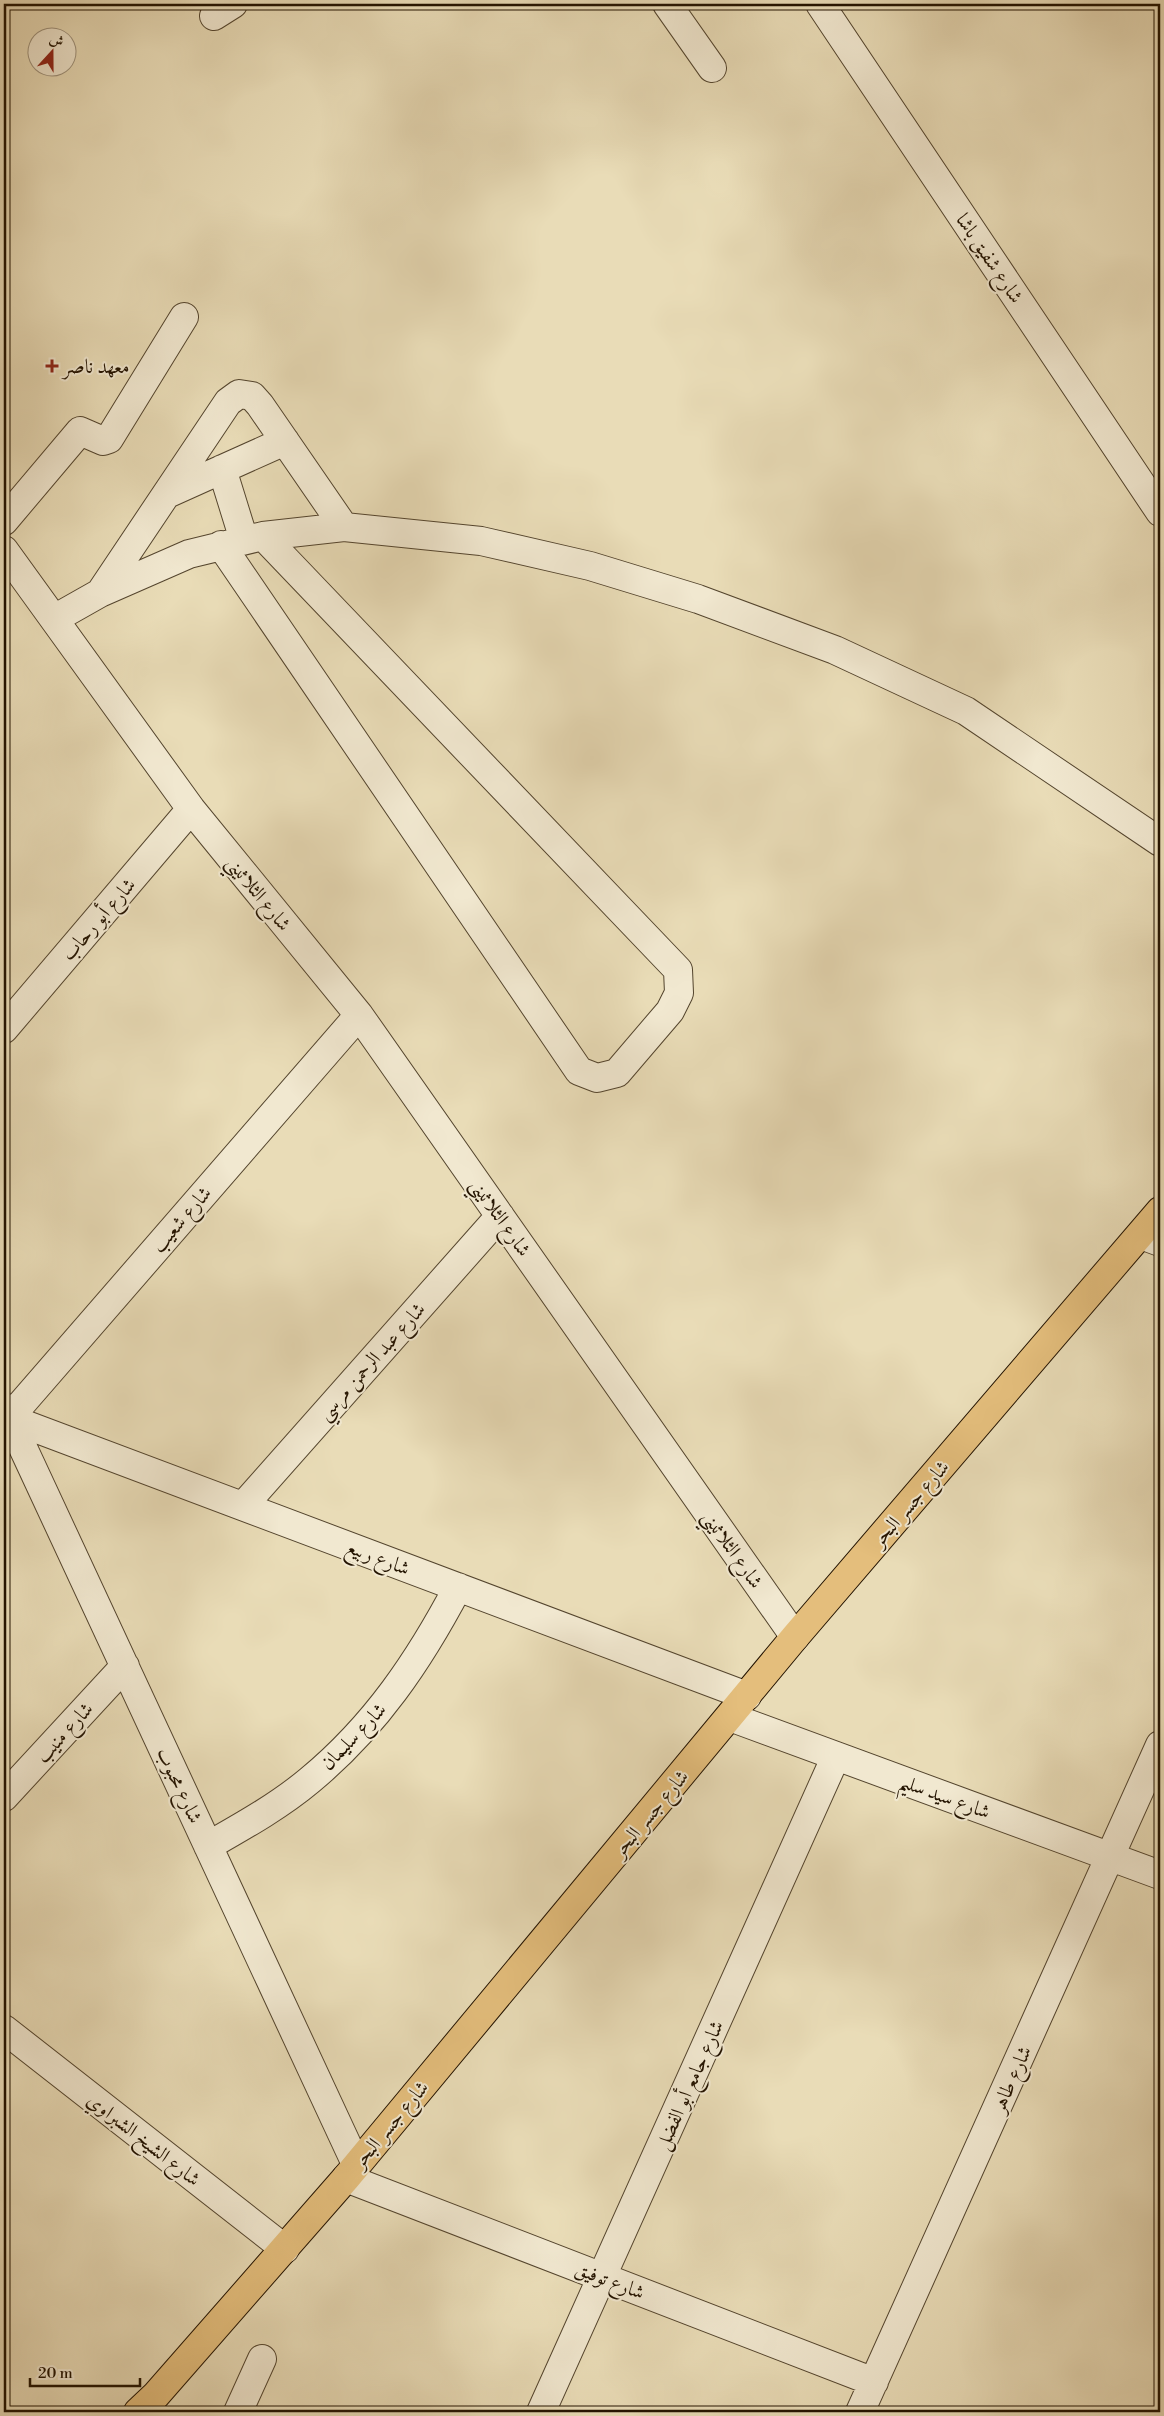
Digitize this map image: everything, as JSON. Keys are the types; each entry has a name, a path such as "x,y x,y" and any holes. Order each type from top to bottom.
{"main road":[{"name":"شارع جسر البحر","path":"138,2412 163,2388 285,2249 730,1717 794,1637 1150,1238 1160,1212"}],"street":[{"path":"667,4 712,68"},
{"name":"شارع شفيق باشا","path":"820,4 1160,512"},
{"path":"4,521 80,430 103,441 109,439 184,317"},
{"path":"100,593 228,402 239,394 252,396 256,400 344,527"},
{"path":"167,494 285,441"},
{"path":"222,469 243,541 579,1071 598,1078 617,1073 670,1010 678,993 678,970 243,541"},
{"path":"54,619 100,593 189,554 243,541 344,527 481,541 590,566 698,600 834,650 966,711 1160,842"},
{"name":"شارع الثلاثيني","path":"4,550 191,809 359,1015 794,1637"},
{"name":"شارع أبو رحاب","path":"4,1029 191,809"},
{"name":"شارع شعيب","path":"5,1416 359,1015"},
{"name":"شارع عبد الرحمن مرسي","path":"242,1506 500,1216"},
{"name":"شارع ربيع","path":"5,1416 747,1696"},
{"name":"شارع محبوب","path":"5,1416 125,1666 208,1846 351,2171"},
{"name":"شارع سليمان","path":"208,1846 261,1815 310,1780 355,1738 395,1692 429,1641 458,1587"},
{"name":"شارع منيب","path":"4,1797 125,1666"},
{"name":"شارع سيد سليم","path":"730,1717 1160,1875"},
{"name":"شارع طاهر","path":"860,2412 1160,1745"},
{"name":"شارع جامع أبو الفضل","path":"541,2412 836,1756"},
{"name":"شارع الشيخ الشبراوي","path":"4,2029 285,2249"},
{"name":"شارع توفيق","path":"351,2171 603,2277 874,2382"},
{"path":"238,2412 262,2359"}],"place":[{"name":"معهد ناصر","path":"52,366"}]}
